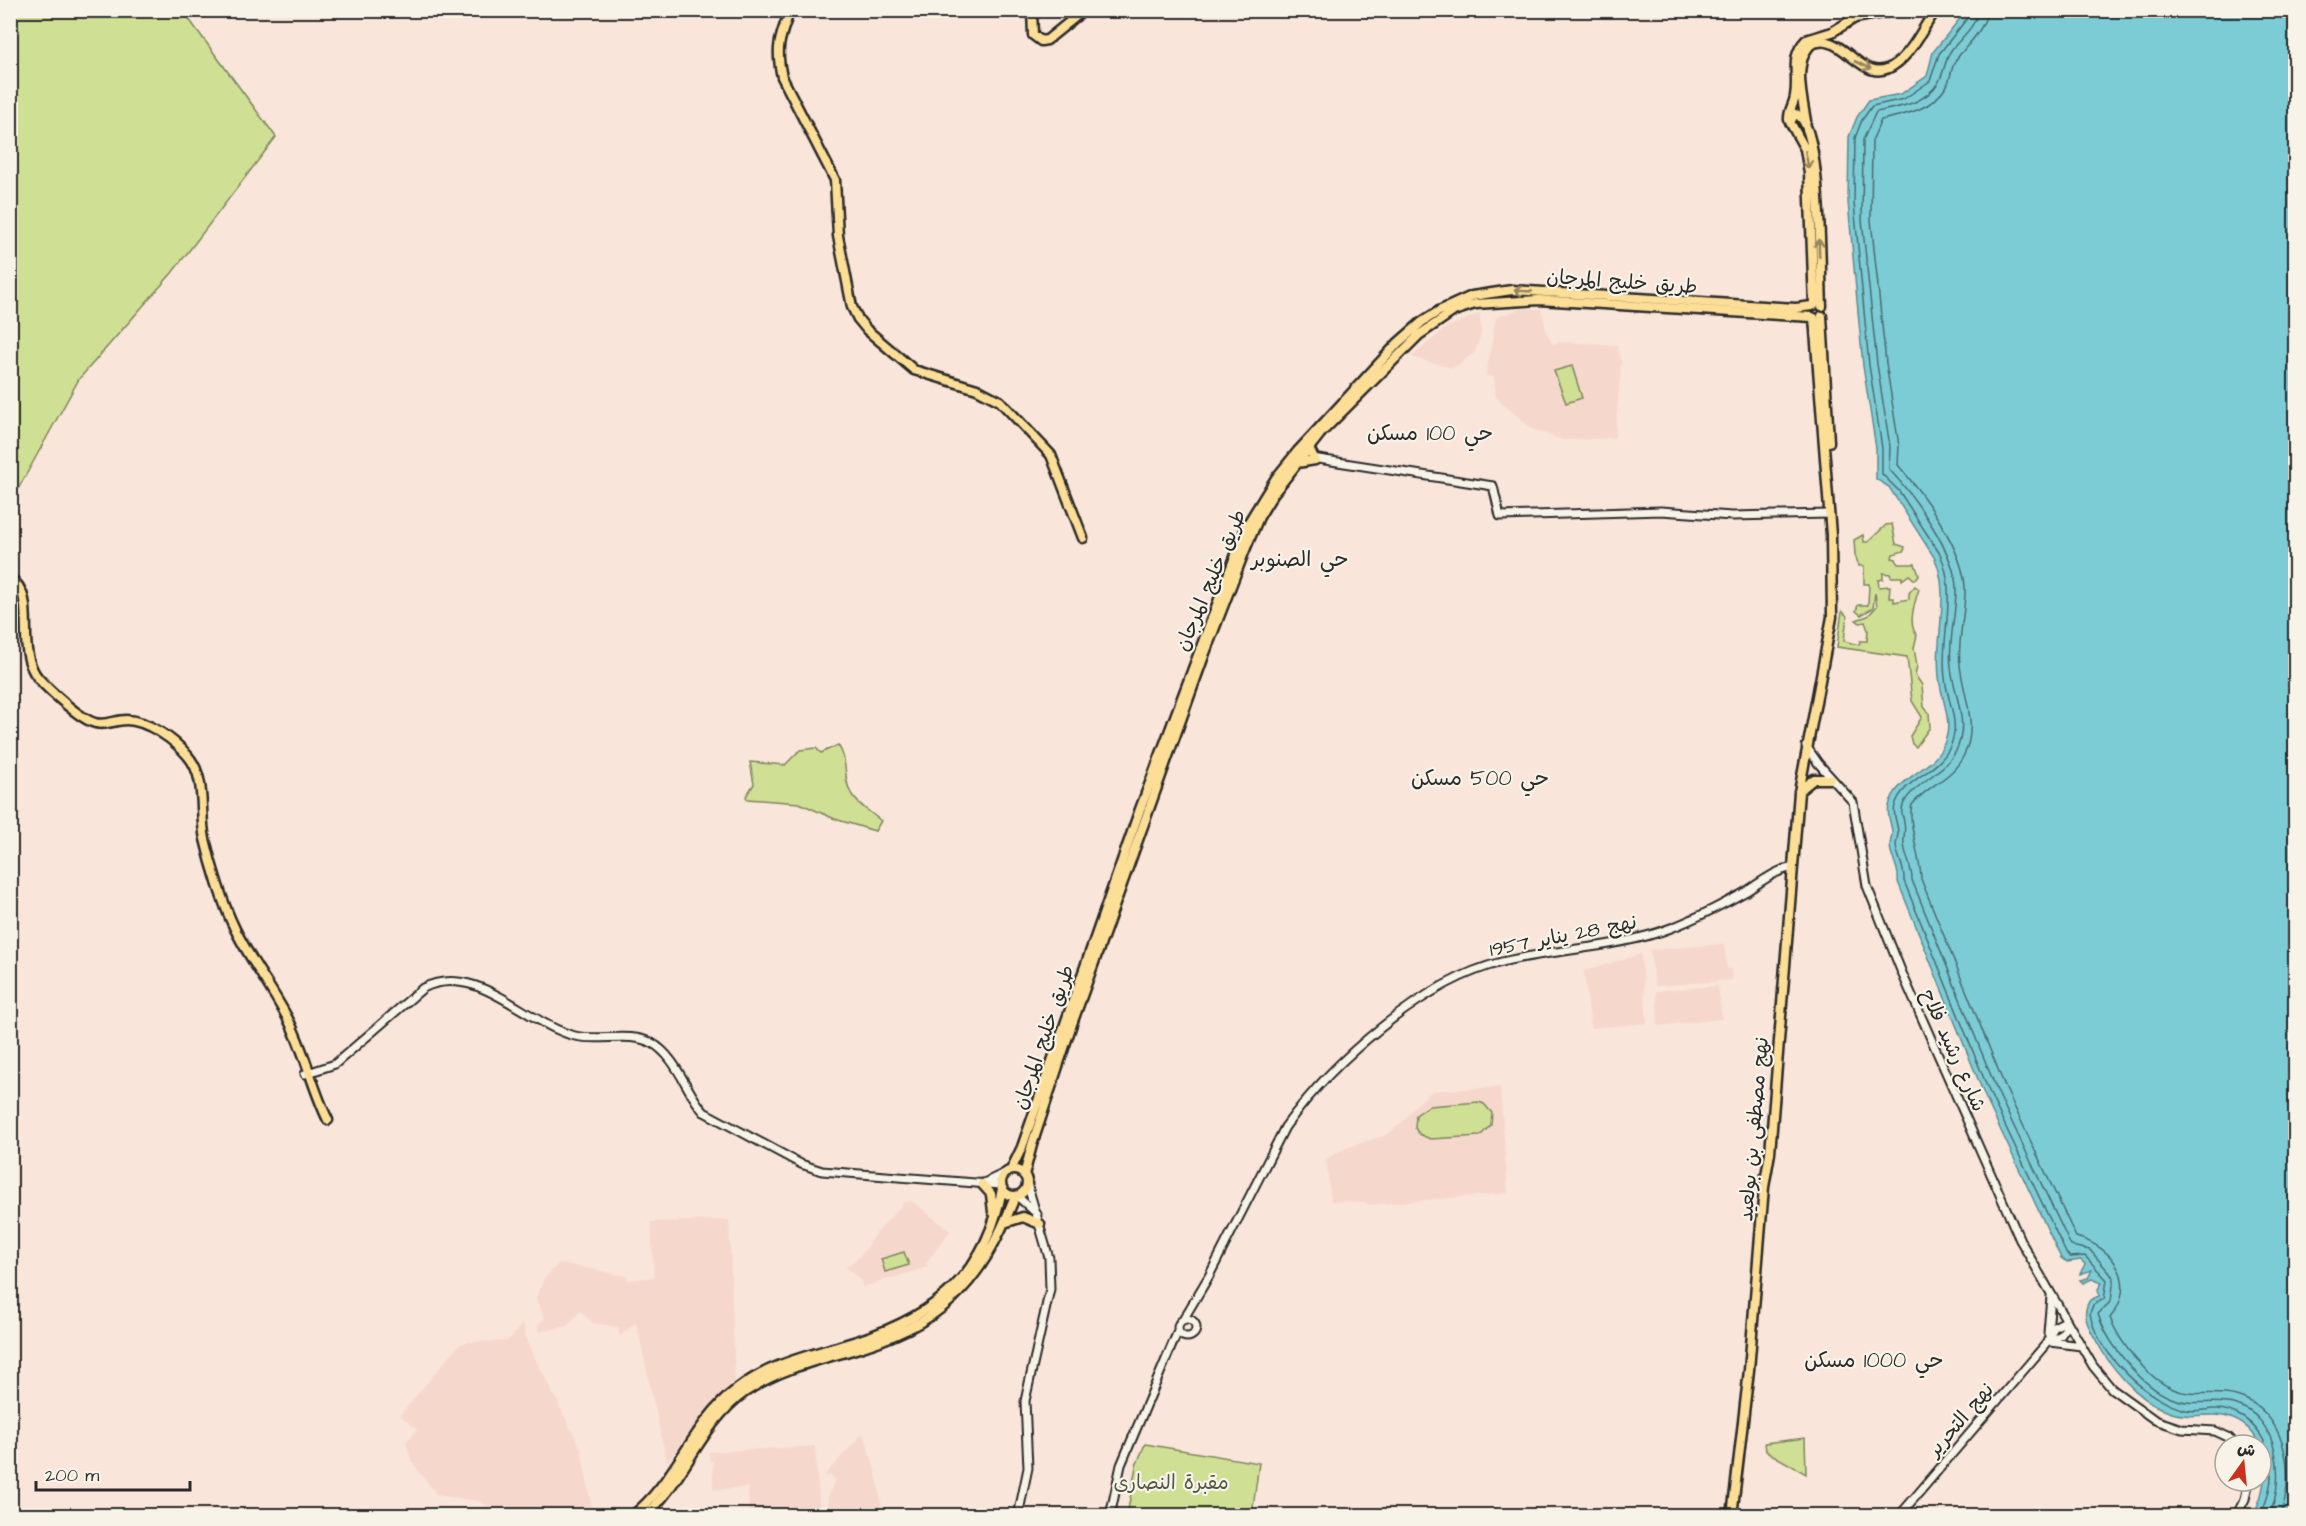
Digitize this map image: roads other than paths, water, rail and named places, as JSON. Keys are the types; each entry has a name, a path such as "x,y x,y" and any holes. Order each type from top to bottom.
{"main road":[{"path":"790,10 777,48 779,66 782,77 835,180 838,236 852,306 858,319 867,330 914,370 977,389 1000,400 1051,455 1083,538"},
{"path":"1032,10 1033,35 1041,41 1047,40 1084,10"},
{"path":"1166,10 1185,10"},
{"path":"1816,306 1809,173 1805,149 1790,122 1789,111 1795,97 1795,62 1798,50 1810,37 1834,31 1849,20 1897,10"},
{"path":"1829,514 1816,333 1816,173 1801,95 1802,56 1814,42 1835,43 1862,66 1872,70 1887,68 1899,62 1936,10"},
{"path":"1834,31 1835,43"},
{"path":"1790,122 1792,115 1797,114 1806,122"},
{"path":"1814,289 1808,300 1795,311 1816,333"},
{"name":"طريق خليج المرجان","path":"1009,1171 1022,1147 1139,812 1247,525 1264,497 1398,343 1472,296 1503,291 1795,311 1816,317"},
{"path":"1816,306 1809,310 1816,317 1832,504 1829,514"},
{"name":"طريق خليج المرجان","path":"1795,311 1816,306"},
{"path":"1303,452 1315,460"},
{"name":"طريق خليج المرجان","path":"1026,1179 1035,1134 1071,1028 1205,653 1259,518 1303,452"},
{"path":"1296,463 1315,460"},
{"name":"نهج مصطفى بن بولعيد","path":"1732,1515 1749,1370 1799,792 1805,749 1827,654 1832,617 1829,514"},
{"path":"10,578 20,586 24,594 25,641 29,662 45,686 88,720 102,724 127,720 148,725 190,758 198,779 205,839 231,920 286,1015 307,1076"},
{"path":"1799,792 1810,781 1833,780"},
{"path":"632,1515 658,1489 702,1425 736,1390 785,1362 872,1337 923,1314 969,1272 980,1256 993,1225 1002,1177 1009,1171 1018,1171 1026,1179 1025,1191 1016,1196 1007,1195 1001,1187"},
{"path":"982,1184 991,1194 993,1225"},
{"path":"645,1515 666,1492 712,1426 743,1394 787,1370 874,1344 927,1319 958,1294 986,1260 1016,1196"},
{"path":"1004,1223 1023,1217 1040,1224"}],"street":[{"path":"1315,460 1492,486 1500,516 1661,511 1732,516 1829,514"},
{"name":"شارع رشيد فلاح","path":"1805,749 1854,806 1867,886 1902,973 2016,1230 2081,1346 2108,1386 2144,1414 2168,1426 2223,1433"},
{"name":"نهج 28 يناير 1957","path":"1183,1320 1198,1298 1285,1127 1301,1105 1319,1084 1358,1048 1425,995 1465,975 1503,962 1602,947 1658,932 1694,918 1782,870 1793,868"},
{"path":"307,1076 335,1067 356,1046 428,986 446,982 478,988 567,1034 592,1038 632,1038 652,1044 666,1055 704,1112 801,1164 822,1171 1001,1187"},
{"path":"982,1184 1009,1171"},
{"path":"1017,1515 1028,1468 1025,1401 1050,1289 1048,1258 1026,1179"},
{"path":"1016,1196 1037,1214"},
{"path":"2050,1294 2048,1342 2081,1346"},
{"name":"نهج 28 يناير 1957","path":"1194,1323 1198,1298"},
{"path":"1110,1515 1121,1465 1135,1428 1171,1351 1178,1325 1183,1320 1194,1323 1195,1331 1171,1351"},
{"name":"نهج التحرير","path":"1899,1515 2048,1342 2061,1335 2067,1323"},
{"path":"1178,1331 1182,1336 1189,1337"},
{"path":"2236,1515 2246,1493"}],"water":[{"path":"1966,11 2295,11 2295,1515 2253,1515 2262,1493 2273,1493 2273,1433 2252,1433 2244,1425 2223,1416 2191,1416 2164,1410 2134,1390 2103,1352 2089,1327 2086,1316 2087,1306 2090,1300 2099,1296 2098,1289 2102,1283 2092,1279 2083,1283 2080,1280 2088,1278 2092,1270 2080,1274 2085,1264 2081,1260 2067,1262 2061,1258 1986,1099 1898,882 1898,872 1890,844 1892,833 1888,810 1899,788 1938,755 1946,739 1948,724 1941,689 1938,656 1942,588 1934,557 1889,487 1876,479 1876,448 1863,366 1848,202 1849,137 1857,117 1869,100 1901,94 1927,76 1933,52"}],"district":[{"name":"حي 100 مسكن","path":"1430,433"},
{"name":"حي الصنوبر","path":"1300,559"},
{"name":"حي 500 مسكن","path":"1480,778"},
{"name":"حي 1000 مسكن","path":"1874,1360"}],"park label":[{"name":"مقبرة النصارى","path":"1171,1482"}]}
